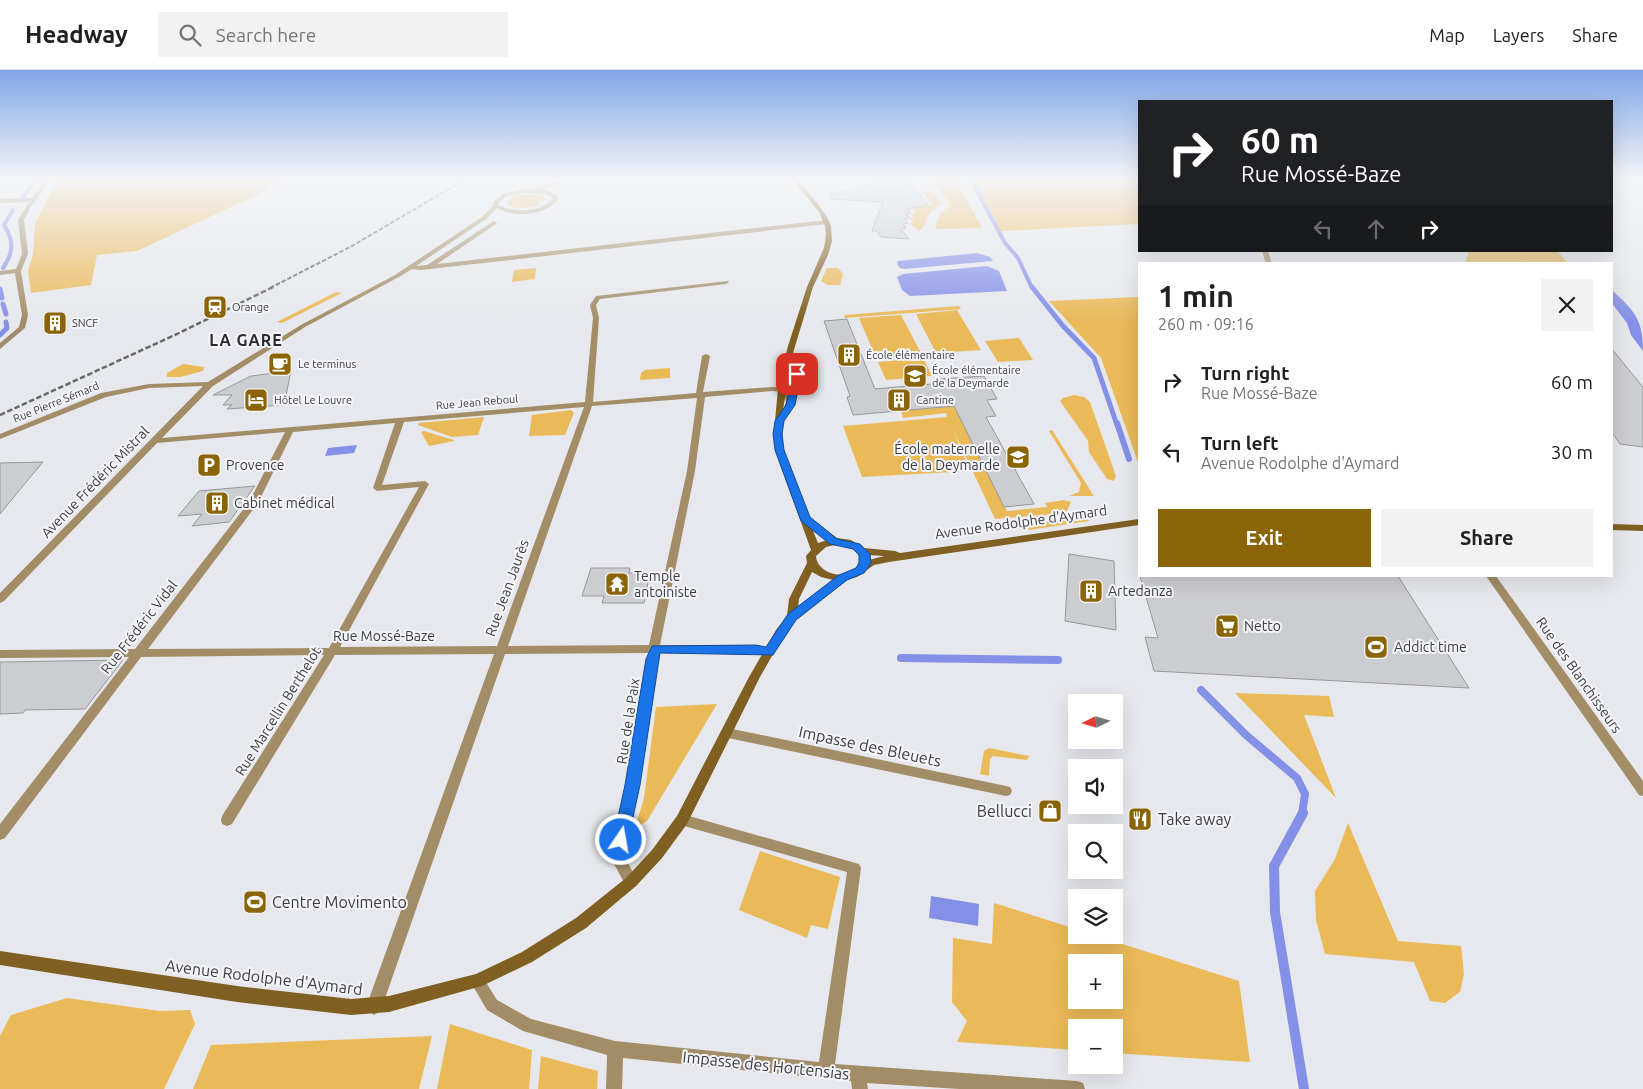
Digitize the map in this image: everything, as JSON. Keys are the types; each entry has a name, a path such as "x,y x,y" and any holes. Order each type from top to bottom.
{"street":[{"path":"0,347 22,328 25,315 18,271 25,254 21,228"},
{"name":"Avenue Frédéric Mistral","path":"0,599 210,384 280,340 397,276 469,228"},
{"path":"428,268 431,263 455,250 487,228"},
{"path":"409,267 428,268 779,228"},
{"path":"828,228 828,248 810,286 794,336 782,389 777,434 780,450 815,549 834,542"},
{"path":"0,273 18,271"},
{"name":"Rue Jean Jaurès","path":"374,1007 500,650 590,404 596,318 593,305 598,298 726,282"},
{"path":"779,421 791,405 797,374 791,355"},
{"name":"Rue de la Paix","path":"631,882 620,862 621,840 633,785 652,659 656,649 691,471 702,395 699,392 706,356"},
{"name":"Rue Pierre Sémard","path":"0,437 104,395 143,387 210,384"},
{"path":"782,389 788,391 791,405"},
{"name":"Rue Jean Reboul","path":"154,440 782,389"},
{"name":"Rue Marcellin Berthelot","path":"227,820 333,651 425,484 377,488 400,421"},
{"name":"Rue Frédéric Vidal","path":"0,834 253,503 290,430"},
{"path":"805,518 834,542"},
{"name":"Avenue Rodolphe d'Aymard","path":"0,958 237,994 351,1007 374,1007 477,981 527,957 581,922 631,882 657,854 682,820 769,652 792,617 843,577 855,574 863,566 909,555 1138,522"},
{"path":"1613,527 1643,528"},
{"name":"Avenue Rodolphe d'Aymard","path":"834,542 850,543 862,551 909,555"},
{"name":"Avenue Rodolphe d'Aymard","path":"792,617 794,599 811,564 811,556 815,549"},
{"path":"862,551 865,558 863,566"},
{"path":"811,564 823,574 843,577"},
{"name":"Rue des Blanchisseurs","path":"1492,577 1643,791"},
{"name":"Rue Mossé-Baze","path":"0,654 656,649 756,649 769,652"},
{"name":"Impasse des Bleuets","path":"728,733 1006,791"},
{"path":"682,820 854,868 826,1070"},
{"name":"Impasse des Hortensias","path":"477,981 492,1005 528,1026 615,1049 826,1070 859,1082 1077,1089"},
{"path":"614,1089 615,1049"}],"shaded area":[{"path":"35,228 187,228 137,251 97,255 91,285 31,293 28,271 33,254"},
{"path":"935,228 982,228 935,229"},
{"path":"999,228 1069,228 1001,231"},
{"path":"1469,252 1558,252 1567,262 1466,262"},
{"path":"536,268 535,279 512,282 514,270"},
{"path":"827,268 838,268 843,274 840,285 828,285 821,281"},
{"path":"336,292 342,293 282,323 277,322"},
{"path":"1138,297 1138,462 1101,358 1049,301"},
{"path":"959,306 961,309 845,318 844,315"},
{"path":"957,310 981,350 936,353 916,314"},
{"path":"901,315 922,355 876,358 859,318"},
{"path":"1019,338 1033,360 998,362 985,341"},
{"path":"923,358 932,376 886,380 878,362"},
{"path":"183,364 204,367 203,371 180,377 167,377 167,373"},
{"path":"670,368 670,378 640,380 641,373 645,370"},
{"path":"1074,395 1084,397 1090,402 1116,476 1114,481 1107,479 1089,452 1088,441 1060,401 1063,398"},
{"path":"954,406 1007,511 1047,507 1045,503 1064,500 1071,502 1066,513 995,519 953,429 970,471 862,477 843,426 947,417 946,413 903,418 901,411"},
{"path":"571,410 574,413 565,435 529,436 532,415"},
{"path":"484,417 478,435 452,437 418,425 419,423"},
{"path":"1052,430 1094,496 1069,496 1079,492 1081,483 1049,431"},
{"path":"424,431 454,441 429,446 421,432"},
{"path":"1086,516 1089,521 1029,530 1026,525"},
{"path":"1235,693 1329,696 1334,717 1304,715 1336,798"},
{"path":"717,704 647,821 635,828 644,798 656,707"},
{"path":"989,748 1029,756 1027,760 993,756 990,759 989,776 980,774 984,751"},
{"path":"1348,823 1398,941 1461,946 1464,974 1460,992 1445,1003 1430,1001 1414,962 1325,954 1316,920 1315,891 1335,859"},
{"path":"760,851 840,877 828,929 811,925 807,938 739,910"},
{"path":"994,903 1068,926 1068,944 1122,944 1239,981 1250,1062 1123,1054 1123,1019 1068,1019 1068,1049 957,1042 967,1021 952,1002 953,938 992,944"},
{"path":"67,998 160,1011 190,1010 195,1024 164,1089 0,1089 0,1036 11,1015"},
{"path":"450,1024 532,1050 529,1089 437,1089"},
{"path":"432,1036 419,1089 193,1089 211,1045"},
{"path":"541,1056 598,1071 597,1089 538,1089"}],"water":[{"path":"977,253 990,257 993,261 904,269 900,268 897,264 898,261"},
{"path":"987,266 999,271 1007,291 910,296 902,290 897,277 903,274"},
{"path":"1613,291 1636,316 1643,340 1643,351 1631,335 1627,323 1613,305"},
{"path":"357,445 354,453 325,456 328,448"},
{"path":"931,896 979,904 978,926 929,918"}],"building":[{"path":"873,228 906,228 901,229 909,239 881,237 877,231 872,231"},
{"path":"847,319 875,389 942,383 940,379 984,376 997,399 987,400 996,416 986,417 1034,504 1004,507 954,406 853,415 847,397 850,396 824,321"},
{"path":"1613,350 1643,387 1643,447 1620,444 1613,434"},
{"name":"Hôtel Le Louvre","path":"291,371 284,405 227,409 232,405 223,405 232,395 213,395 251,376"},
{"path":"43,462 27,481 0,514 0,463"},
{"name":"Cabinet médical","path":"255,486 229,522 192,526 202,514 178,516 199,491"},
{"name":"Artedanza","path":"1069,554 1114,561 1116,630 1065,621"},
{"name":"Temple antoiniste","path":"591,568 630,568 629,573 650,573 644,603 602,603 604,596 582,596"},
{"name":"Netto","path":"1140,577 1399,577 1469,688 1154,671 1145,637 1158,638"},
{"path":"123,660 85,709 25,710 23,713 0,714 0,662"}],"waterway":[{"path":"3,268 11,252 10,236 5,228"},
{"path":"997,228 1005,243 1018,258 1032,288"},
{"path":"1032,287 1063,326 1094,358 1117,425"},
{"path":"0,289 2,298"},
{"path":"3,304 6,314"},
{"path":"0,335 7,328 6,322"},
{"path":"1117,423 1129,459"},
{"path":"901,658 1058,660"},
{"path":"1201,690 1246,735 1297,778 1305,794 1302,814"},
{"path":"1303,813 1274,866 1275,912 1304,1089"}],"railway":[{"path":"270,288 352,246 383,228"},
{"path":"0,415 177,334 273,287"}],"place":[{"name":"Orange","path":"215,307"},
{"name":"SNCF","path":"55,323"},
{"name":"École élémentaire","path":"849,355"},
{"name":"Le terminus","path":"280,364"},
{"name":"École élémentaire de la Deymarde","path":"915,376"},
{"name":"Hôtel Le Louvre","path":"256,400"},
{"name":"Cantine","path":"899,400"},
{"name":"École maternelle de la Deymarde","path":"1018,457"},
{"name":"Provence","path":"209,465"},
{"name":"Cabinet médical","path":"217,503"},
{"name":"Temple antoiniste","path":"617,584"},
{"name":"Artedanza","path":"1091,591"},
{"name":"Netto","path":"1227,626"},
{"name":"Addict time","path":"1376,647"},
{"name":"Bellucci","path":"1050,811"},
{"name":"Take away","path":"1140,819"},
{"name":"Centre Movimento","path":"255,902"}],"district":[{"name":"LA GARE","path":"246,340"}],"route":[{"path":"621,840 633,785 652,659 656,649 756,649 769,652 792,617 843,577 855,574 865,563 864,554 857,546 850,543 834,542 805,518 780,450 777,434 779,421 791,405 797,374"}]}
